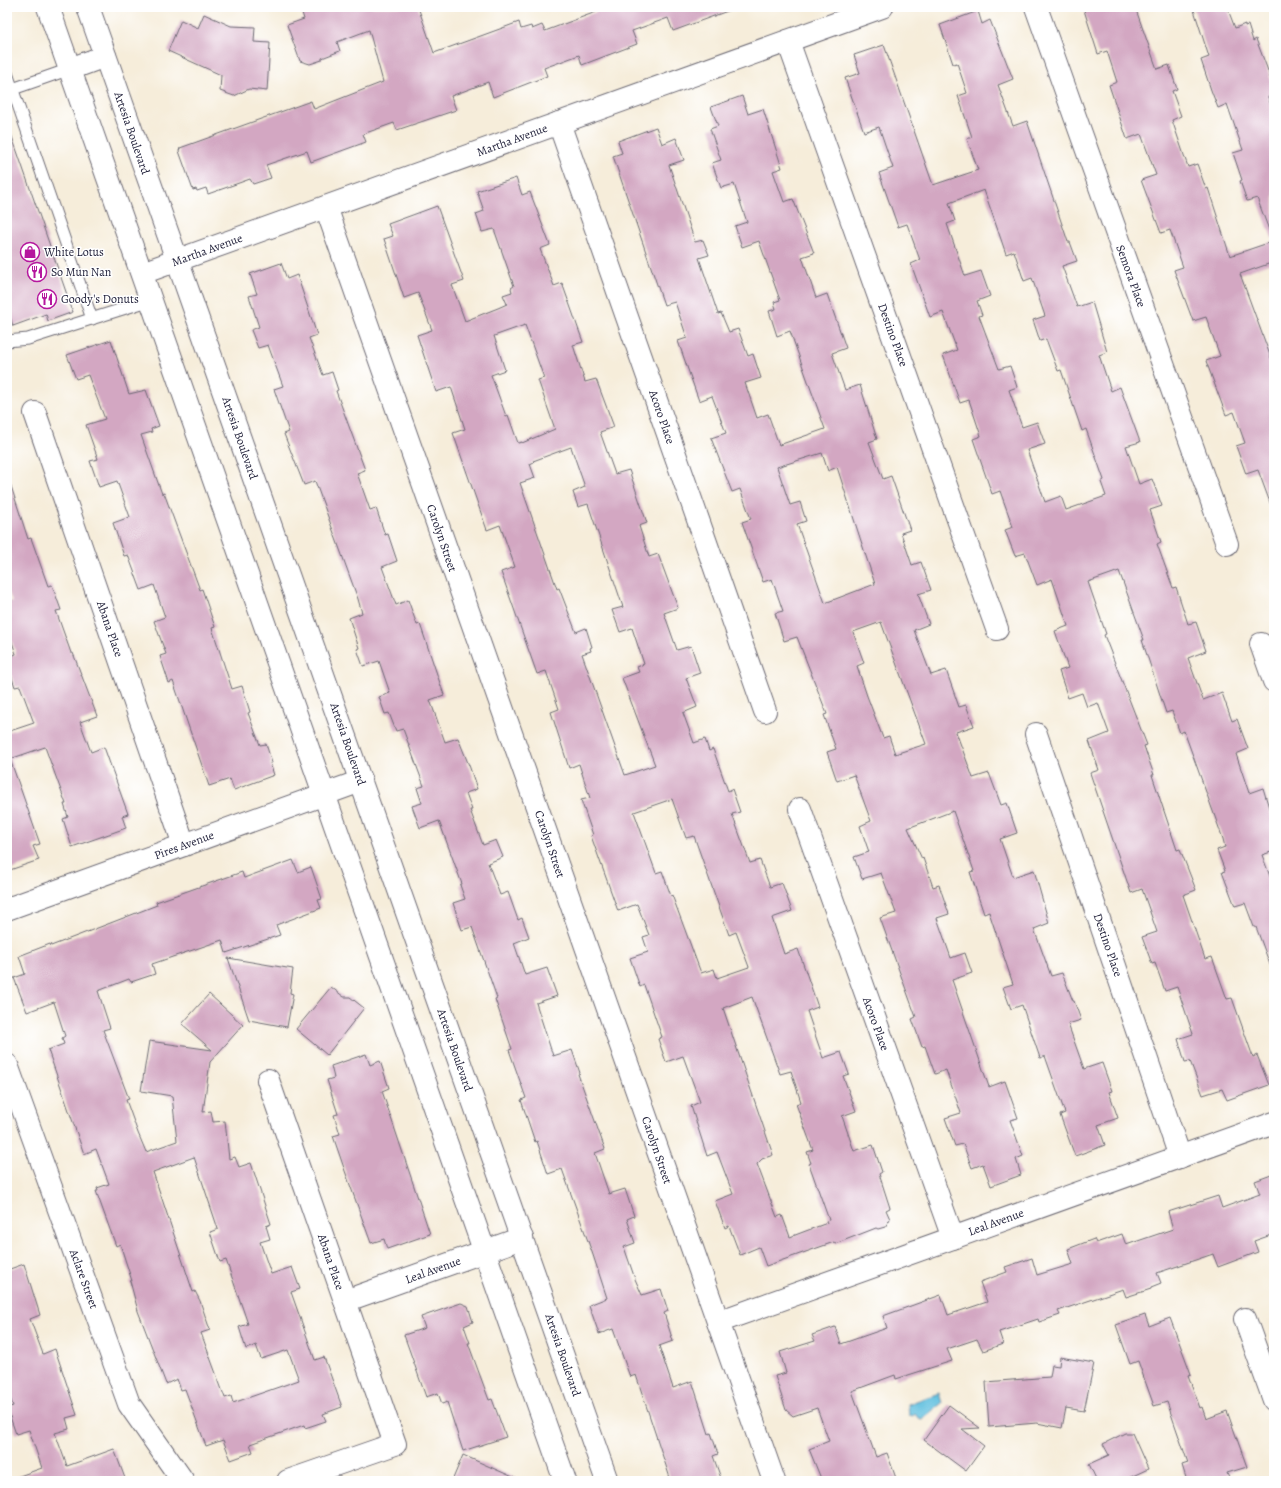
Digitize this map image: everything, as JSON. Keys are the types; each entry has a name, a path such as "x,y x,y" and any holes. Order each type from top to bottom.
{"street":[{"path":"48,7 566,1481"},
{"name":"Artesia Boulevard","path":"88,7 607,1481"},
{"name":"Martha Avenue","path":"142,273 882,7"},
{"name":"Semora Place","path":"1036,7 1226,544"},
{"name":"Destino Place","path":"788,41 997,629"},
{"path":"70,69 105,56"},
{"name":"Acoro Place","path":"559,123 765,711"},
{"name":"Carolyn Street","path":"326,207 774,1481"},
{"name":"Abana Place","path":"36,413 184,845"},
{"path":"1261,644 1274,681"},
{"name":"Destino Place","path":"1036,734 1180,1157"},
{"name":"Pires Avenue","path":"7,909 361,781"},
{"name":"Acoro Place","path":"800,809 953,1238"},
{"name":"Aclare Street","path":"7,1065 129,1404 183,1481"},
{"name":"Abana Place","path":"268,1080 395,1444 288,1481"},
{"name":"Leal Avenue","path":"718,1322 1274,1123"},
{"name":"Leal Avenue","path":"345,1301 522,1238"},
{"path":"1245,1319 1274,1400"}],"lane":[{"path":"10,90 70,69"},
{"path":"7,73 10,90 92,319"},
{"path":"7,341 28,339 151,300"}],"water":[{"path":"939,1393 942,1403 922,1419 918,1418 915,1414 913,1416 909,1415 908,1404"}],"building":[{"path":"300,7 418,7 434,53 519,22 521,29 531,26 532,29 542,25 545,31 596,12 595,7 733,7 733,9 673,31 668,18 632,31 637,44 582,65 579,55 544,68 547,76 493,97 488,82 451,96 456,110 397,130 394,123 363,134 366,142 311,162 307,151 266,165 271,178 253,184 250,179 208,194 206,188 197,191 196,189 193,190 179,151 180,148 311,101 314,109 383,82 369,30 337,42 340,51 322,58 322,60 310,64 300,61 287,25 304,19"},
{"path":"1083,7 1135,7 1157,69 1169,65 1177,89 1172,91 1181,116 1172,120 1188,167 1197,164 1206,189 1208,188 1230,256 1274,241 1274,262 1240,274 1274,366 1274,508 1272,508 1258,470 1246,474 1236,446 1245,443 1234,412 1226,415 1206,361 1220,356 1206,317 1193,321 1174,270 1183,267 1170,230 1161,233 1141,180 1156,175 1141,134 1127,139 1109,85 1117,82 1107,51 1098,54"},
{"path":"1193,7 1227,7 1235,28 1245,24 1245,26 1248,25 1253,41 1256,39 1267,68 1274,89 1274,95 1268,97 1274,114 1274,238 1272,238 1257,198 1247,201 1233,153 1243,150 1227,104 1218,108 1211,90 1201,60 1209,57"},
{"path":"978,11 982,24 990,20 1013,79 998,85 1013,126 1027,121 1068,242 1070,242 1077,261 1062,266 1077,307 1092,302 1107,352 1099,355 1111,391 1120,387 1140,442 1126,446 1139,484 1152,479 1162,506 1150,510 1161,542 1157,544 1173,588 1176,587 1188,624 1196,622 1206,651 1188,658 1203,700 1222,693 1232,721 1237,719 1248,749 1236,754 1249,793 1263,788 1274,824 1274,851 1262,855 1274,887 1274,970 1272,970 1256,927 1254,927 1245,903 1235,906 1222,872 1225,871 1217,850 1225,847 1223,839 1184,731 1180,733 1172,711 1166,713 1142,640 1144,640 1119,571 1088,582 1106,634 1104,635 1147,745 1144,746 1154,775 1152,775 1177,850 1180,849 1196,890 1183,895 1205,959 1212,957 1227,999 1232,998 1253,1057 1257,1055 1269,1085 1227,1100 1222,1089 1203,1095 1190,1061 1185,1062 1178,1039 1193,1034 1177,987 1165,991 1155,963 1152,964 1142,937 1157,932 1142,889 1131,893 1090,773 1099,770 1089,741 1109,733 1098,703 1087,707 1082,693 1068,698 1059,671 1068,668 1055,631 1068,626 1052,579 1037,585 1025,553 1015,556 1005,530 1013,527 1000,491 992,494 973,439 981,436 969,400 960,403 943,355 957,350 943,312 930,317 911,264 920,260 907,224 898,227 879,173 893,168 879,127 864,132 845,78 860,73 854,55 884,45 933,185 978,170 967,139 972,137 958,96 967,93 957,63 953,64 940,25","holes":["984,190 1006,254 1014,251 1024,281 1032,278 1045,316 1033,320 1040,341 1046,339 1058,371 1061,370 1082,431 1086,429 1104,480 1101,482 1106,496 1066,510 1061,496 1045,502 1027,450 1045,444 1037,422 1022,427 1009,390 1017,387 1010,366 999,369 979,316 982,315 977,301 990,296 981,271 965,276 947,224 955,221 949,203"]},
{"path":"204,14 231,26 255,27 254,42 270,43 267,91 249,89 234,96 220,91 221,75 168,51 181,20 198,28"},
{"path":"742,96 748,114 763,109 782,168 773,171 784,202 793,199 814,253 802,257 816,298 827,294 846,348 832,353 845,390 860,385 877,439 869,442 883,479 891,476 910,530 901,533 912,565 921,562 931,590 918,594 929,624 914,630 931,675 946,670 959,707 966,705 974,726 956,732 973,778 989,773 1001,805 1007,803 1017,833 1000,839 1013,877 1034,870 1049,923 1034,929 1051,976 1062,973 1081,1020 1068,1024 1084,1069 1102,1063 1112,1091 1109,1092 1118,1118 1098,1125 1105,1145 1075,1156 1060,1115 1065,1113 1045,1056 1040,1058 1022,1005 1011,1009 1003,987 1013,984 989,912 984,914 970,872 974,871 953,811 908,828 922,859 923,858 933,887 939,885 949,914 937,918 951,958 965,953 972,973 952,980 989,1087 1005,1081 1018,1118 1010,1120 1023,1156 1016,1159 1021,1175 991,1186 983,1164 972,1168 963,1144 955,1146 945,1118 961,1113 946,1070 935,1074 925,1046 922,1047 912,1019 916,1017 880,918 896,913 881,873 862,879 854,857 869,852 860,826 871,821 854,775 837,781 827,752 836,749 824,715 827,714 797,637 784,641 775,613 783,611 772,579 763,582 742,522 751,519 740,489 732,492 711,438 726,433 712,396 699,401 678,341 687,338 675,302 664,305 613,156 622,153 618,141 656,127 662,144 676,138 684,160 669,165 695,242 703,240 709,255 699,258 718,314 721,313 729,332 738,329 748,356 753,354 761,378 745,383 757,418 768,414 779,445 825,429 790,331 777,336 769,311 776,309 774,302 780,300 759,241 742,247 735,226 747,222 734,184 721,188 712,163 721,160 710,129 718,126 711,107","holes":["822,453 828,471 837,467 875,584 825,603 797,524 806,521 800,502 790,505 777,467","881,622 926,744 895,754 889,736 883,738 867,696 857,666 864,663 853,632"]},
{"path":"7,131 10,131 73,312 48,321 46,314 13,326 7,307"},
{"path":"516,178 522,195 530,192 550,245 540,249 554,286 562,283 583,342 573,345 585,382 596,379 614,427 600,432 615,474 629,470 647,523 639,526 649,557 658,554 678,608 664,613 677,650 691,646 700,673 686,678 697,707 683,713 694,743 705,739 709,751 713,749 728,791 732,789 740,812 732,814 750,863 760,860 770,887 782,883 792,911 772,918 784,954 798,949 818,1007 807,1011 823,1058 841,1052 849,1074 843,1076 856,1111 842,1116 854,1151 873,1145 882,1172 879,1174 890,1208 886,1210 890,1219 885,1227 878,1229 876,1228 835,1244 834,1242 766,1266 759,1247 740,1255 729,1226 725,1228 715,1201 733,1194 717,1152 707,1156 691,1106 700,1102 683,1056 666,1062 658,1039 662,1037 644,985 640,987 630,958 648,952 643,937 649,935 637,904 618,911 591,836 593,835 581,800 590,798 579,764 569,768 551,712 559,709 546,671 537,674 501,572 515,567 500,525 487,530 453,433 465,429 451,387 436,392 417,335 432,330 418,293 404,298 384,239 393,236 388,224 437,206 464,281 452,285 465,321 507,304 503,295 512,292 511,288 514,286 494,229 482,232 476,214 484,211 477,191","holes":["525,325 544,378 538,380 555,429 522,443 518,443 491,375 505,370 494,336","571,447 585,487 573,492 578,507 588,504 623,607 612,610 620,632 632,628 644,664 637,667 639,672 622,678 655,765 625,775 582,654 591,651 590,648 592,647 586,628 576,632 559,588 557,589 520,483 535,478 530,464 534,462 533,461","672,799 686,838 694,836 729,935 736,932 749,967 717,978 714,969 701,973 672,895 671,896 662,871 656,873 634,812","752,997 780,1074 791,1071 801,1102 796,1104 813,1150 807,1152 811,1163 809,1164 829,1220 826,1221 827,1223 790,1237 782,1215 777,1217 757,1164 762,1159 773,1155 723,1008"]},
{"path":"281,263 287,279 297,275 317,335 309,338 323,375 332,372 338,390 336,391 365,470 357,473 370,510 376,508 385,535 388,534 397,561 382,567 396,605 408,600 417,625 420,624 444,695 430,700 445,742 458,738 470,768 477,789 466,793 472,810 470,810 483,845 496,840 503,857 488,863 500,895 508,892 518,920 522,918 529,937 514,943 525,975 547,968 557,996 536,1003 553,1056 572,1050 580,1073 578,1074 605,1149 595,1153 609,1194 625,1189 634,1216 627,1219 635,1243 624,1247 635,1279 642,1295 661,1289 668,1311 664,1313 673,1341 659,1346 673,1388 692,1381 709,1434 711,1433 718,1454 713,1456 722,1481 671,1481 636,1375 630,1377 613,1329 599,1334 589,1305 607,1298 593,1255 562,1169 548,1174 537,1141 535,1142 521,1100 526,1098 509,1050 512,1049 495,999 497,998 472,927 462,930 453,903 465,899 460,885 462,884 439,821 420,828 412,806 422,803 417,788 424,786 403,729 396,731 389,713 385,714 379,697 390,693 379,661 363,666 349,618 362,613 358,599 315,481 304,485 284,434 289,432 274,389 283,386 268,345 258,348 251,330 259,327 249,296 257,294 250,274"},
{"path":"111,340 129,394 146,390 159,426 151,429 152,432 141,435 162,494 164,493 200,590 202,589 215,627 212,628 232,689 242,686 250,712 248,713 260,745 266,744 272,763 270,763 274,775 234,790 230,779 209,786 173,681 169,683 160,656 166,654 154,621 165,617 154,585 141,590 128,555 124,556 113,523 130,517 117,481 99,487 90,461 98,459 86,425 105,419 88,375 76,379 67,355"},
{"path":"10,483 28,539 31,538 48,586 52,585 61,610 56,611 71,653 73,653 97,716 80,722 91,752 104,747 128,814 122,816 126,828 72,847 63,819 68,817 64,804 66,804 45,747 10,759 40,844 33,846 39,860 7,871 7,732 34,723 20,686 15,687 7,663 7,658 16,654 7,627 7,603 12,601 7,588 7,484"},
{"path":"293,860 298,872 311,867 322,899 318,900 321,908 276,925 280,935 226,953 222,940 152,964 155,974 131,982 129,979 98,991 110,1028 103,1030 129,1099 126,1100 146,1152 177,1141 172,1096 141,1091 149,1041 212,1050 182,1024 209,994 243,1025 210,1062 203,1112 211,1111 213,1122 225,1121 229,1159 235,1157 239,1167 251,1163 271,1224 266,1226 270,1239 260,1242 271,1274 292,1267 300,1289 291,1292 315,1360 324,1357 342,1407 323,1414 326,1421 305,1428 304,1425 250,1444 253,1452 231,1460 223,1440 206,1446 185,1389 181,1390 177,1379 166,1384 138,1311 130,1281 132,1281 120,1244 116,1246 96,1191 98,1191 97,1188 109,1184 96,1149 84,1154 48,1050 64,1044 62,1038 65,1036 54,1002 27,1012 14,978 25,974 19,956 50,944 51,946 157,905 156,902 242,872 244,878","holes":["194,1157 218,1229 210,1232 220,1262 226,1260 248,1324 239,1327 246,1349 256,1345 261,1359 288,1350 299,1380 233,1403 231,1396 225,1398 201,1333 210,1330 200,1301 195,1291 193,1292 153,1172"]},
{"path":"228,958 293,969 290,993 293,994 287,1027 249,1020"},
{"path":"331,987 344,997 350,997 364,1008 327,1055 296,1029"},
{"path":"366,1054 370,1065 380,1061 389,1088 382,1091 430,1234 387,1249 384,1239 371,1243 333,1136 340,1134 334,1115 338,1114 327,1080 334,1078 331,1066"},
{"path":"1274,1174 1274,1234 1254,1241 1258,1252 1218,1267 1213,1254 1157,1273 1161,1283 1151,1287 1151,1289 1126,1297 1123,1289 1058,1311 1060,1315 1039,1322 1038,1319 999,1332 1003,1344 983,1351 977,1339 947,1349 952,1361 896,1379 895,1375 852,1391 876,1457 887,1453 897,1481 822,1481 809,1449 829,1441 817,1408 793,1416 786,1410 775,1376 786,1373 780,1352 815,1341 812,1335 835,1327 841,1344 887,1328 883,1316 941,1295 948,1315 987,1302 980,1282 1007,1272 1005,1267 1032,1258 1037,1275 1073,1264 1068,1249 1094,1239 1096,1243 1122,1234 1126,1245 1173,1229 1168,1212 1218,1196 1222,1208 1260,1194 1255,1181"},
{"path":"24,1264 40,1315 30,1319 43,1354 55,1349 77,1415 66,1418 69,1429 55,1433 67,1466 114,1449 126,1481 12,1481 11,1479 42,1468 29,1430 16,1434 7,1408 13,1406 7,1389 7,1270"},
{"path":"461,1303 468,1306 473,1322 464,1326 470,1343 468,1343 489,1400 492,1399 506,1437 463,1451 447,1402 442,1404 438,1393 426,1397 404,1335 425,1328 421,1317"},
{"path":"1145,1315 1149,1326 1170,1318 1191,1374 1188,1375 1200,1408 1202,1407 1206,1419 1227,1411 1247,1467 1227,1473 1230,1481 1187,1481 1182,1465 1188,1463 1167,1402 1154,1406 1138,1361 1130,1364 1116,1325"},
{"path":"1060,1357 1094,1363 1084,1411 1066,1408 1062,1428 1037,1423 989,1427 986,1382 1050,1377 1052,1365 1059,1366"},
{"path":"949,1405 980,1428 962,1429 984,1446 966,1471 924,1440"},
{"path":"1125,1433 1132,1433 1148,1469 1122,1481 1097,1481 1089,1464 1109,1455 1103,1444"},
{"path":"463,1455 522,1481 452,1481"}],"place":[{"name":"White Lotus","path":"30,252"},
{"name":"So Mun Nan","path":"37,272"},
{"name":"Goody's Donuts","path":"47,299"}]}
